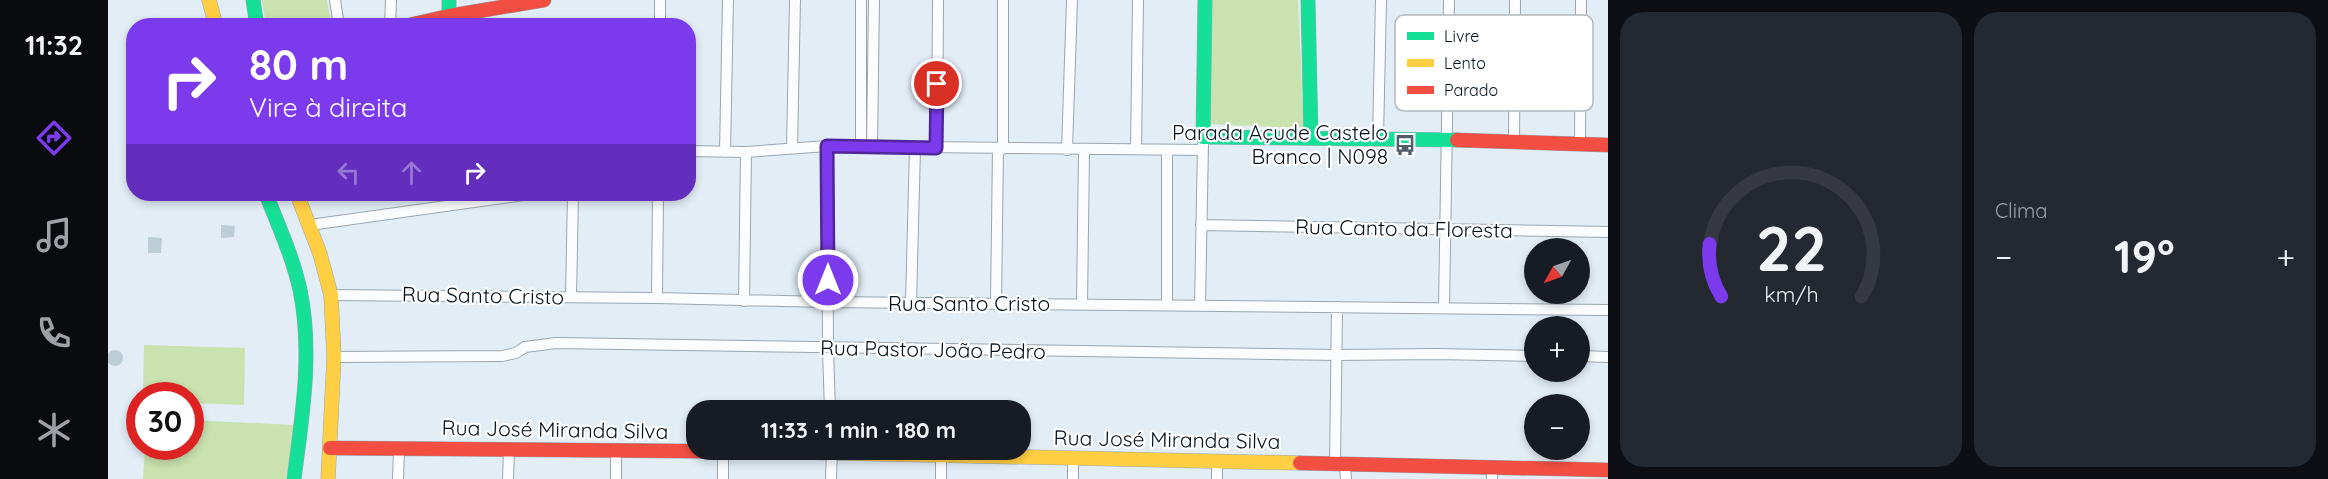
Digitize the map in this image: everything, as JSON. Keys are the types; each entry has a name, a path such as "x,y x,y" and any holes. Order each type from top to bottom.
{"street":[{"path":"209,0 214,18"},
{"path":"253,0 256,18"},
{"path":"336,0 338,18"},
{"path":"390,18 391,0"},
{"path":"449,0 449,16"},
{"path":"440,18 544,0"},
{"path":"660,0 660,18"},
{"path":"725,152 728,0"},
{"path":"792,148 795,0"},
{"path":"861,0 867,146"},
{"path":"867,146 874,0"},
{"path":"936,148 938,0"},
{"path":"996,303 1003,0"},
{"path":"1067,150 1072,0"},
{"path":"1137,149 1138,0"},
{"path":"1200,305 1205,0"},
{"path":"1308,0 1311,137"},
{"path":"1378,138 1381,0"},
{"path":"1449,0 1449,15"},
{"path":"1515,0 1515,15"},
{"path":"1581,0 1581,15"},
{"path":"1444,307 1447,111"},
{"path":"1514,111 1514,142"},
{"path":"1580,111 1580,144"},
{"path":"696,151 746,152 827,146 1167,150 1203,144 1311,137 1608,145"},
{"path":"827,146 830,400"},
{"path":"911,303 915,148"},
{"path":"1082,305 1084,150"},
{"path":"1167,150 1167,304"},
{"path":"744,301 746,152"},
{"path":"269,201 294,271 302,309 306,358 294,479"},
{"path":"300,201 320,254 331,294 334,357 328,479"},
{"path":"310,225 481,201"},
{"path":"571,297 573,201"},
{"path":"657,298 658,201"},
{"name":"Rua Canto da Floresta","path":"1201,225 1608,232"},
{"name":"Rua Santo Cristo","path":"331,294 744,301 1608,310"},
{"path":"1337,307 1342,469"},
{"name":"Rua Pastor João Pedro","path":"334,357 502,356 516,353 525,347 556,343 828,349 1524,356"},
{"path":"1590,356 1608,357"},
{"name":"Rua José Miranda Silva","path":"330,448 686,453"},
{"path":"398,479 399,450"},
{"path":"508,479 509,450"},
{"path":"616,452 616,479"},
{"name":"Rua José Miranda Silva","path":"1031,459 1217,460 1342,469 1603,473"},
{"path":"1073,459 1073,479"},
{"path":"723,460 723,479"},
{"path":"831,479 832,460"},
{"path":"941,460 941,479"},
{"path":"1217,460 1217,479"}],"green space":[{"path":"262,0 327,0 330,18 265,18"},
{"path":"1207,0 1298,0 1304,128 1205,124"},
{"path":"144,345 245,348 244,405 204,403 204,382 143,382"},
{"path":"204,421 294,425 286,479 143,479 144,460 204,460"}],"building":[{"path":"221,225 235,226 234,237 221,238"},
{"path":"148,237 162,238 161,253 148,253"},
{"path":"115,350 121,352 123,358 121,364 115,366 109,364 107,358 109,352"}],"traffic: fast":[{"path":"253,0 256,18"},
{"path":"449,0 449,16"},
{"path":"1205,0 1203,137 1457,140"},
{"path":"1308,0 1311,137"},
{"path":"269,201 293,265 304,314 305,385 294,479"}],"traffic: slow":[{"path":"209,0 214,18"},
{"path":"300,201 320,254 331,295 334,357 328,479"},
{"path":"1031,457 1300,463"}],"traffic: jam":[{"path":"440,18 544,0"},
{"path":"1457,140 1608,145"},
{"path":"330,448 686,451"},
{"path":"1300,463 1608,470"}],"place":[{"name":"Parada Açude Castelo Branco | N098","path":"1405,145"}],"route":[{"path":"828,280 827,146 936,148 937,84"}]}
